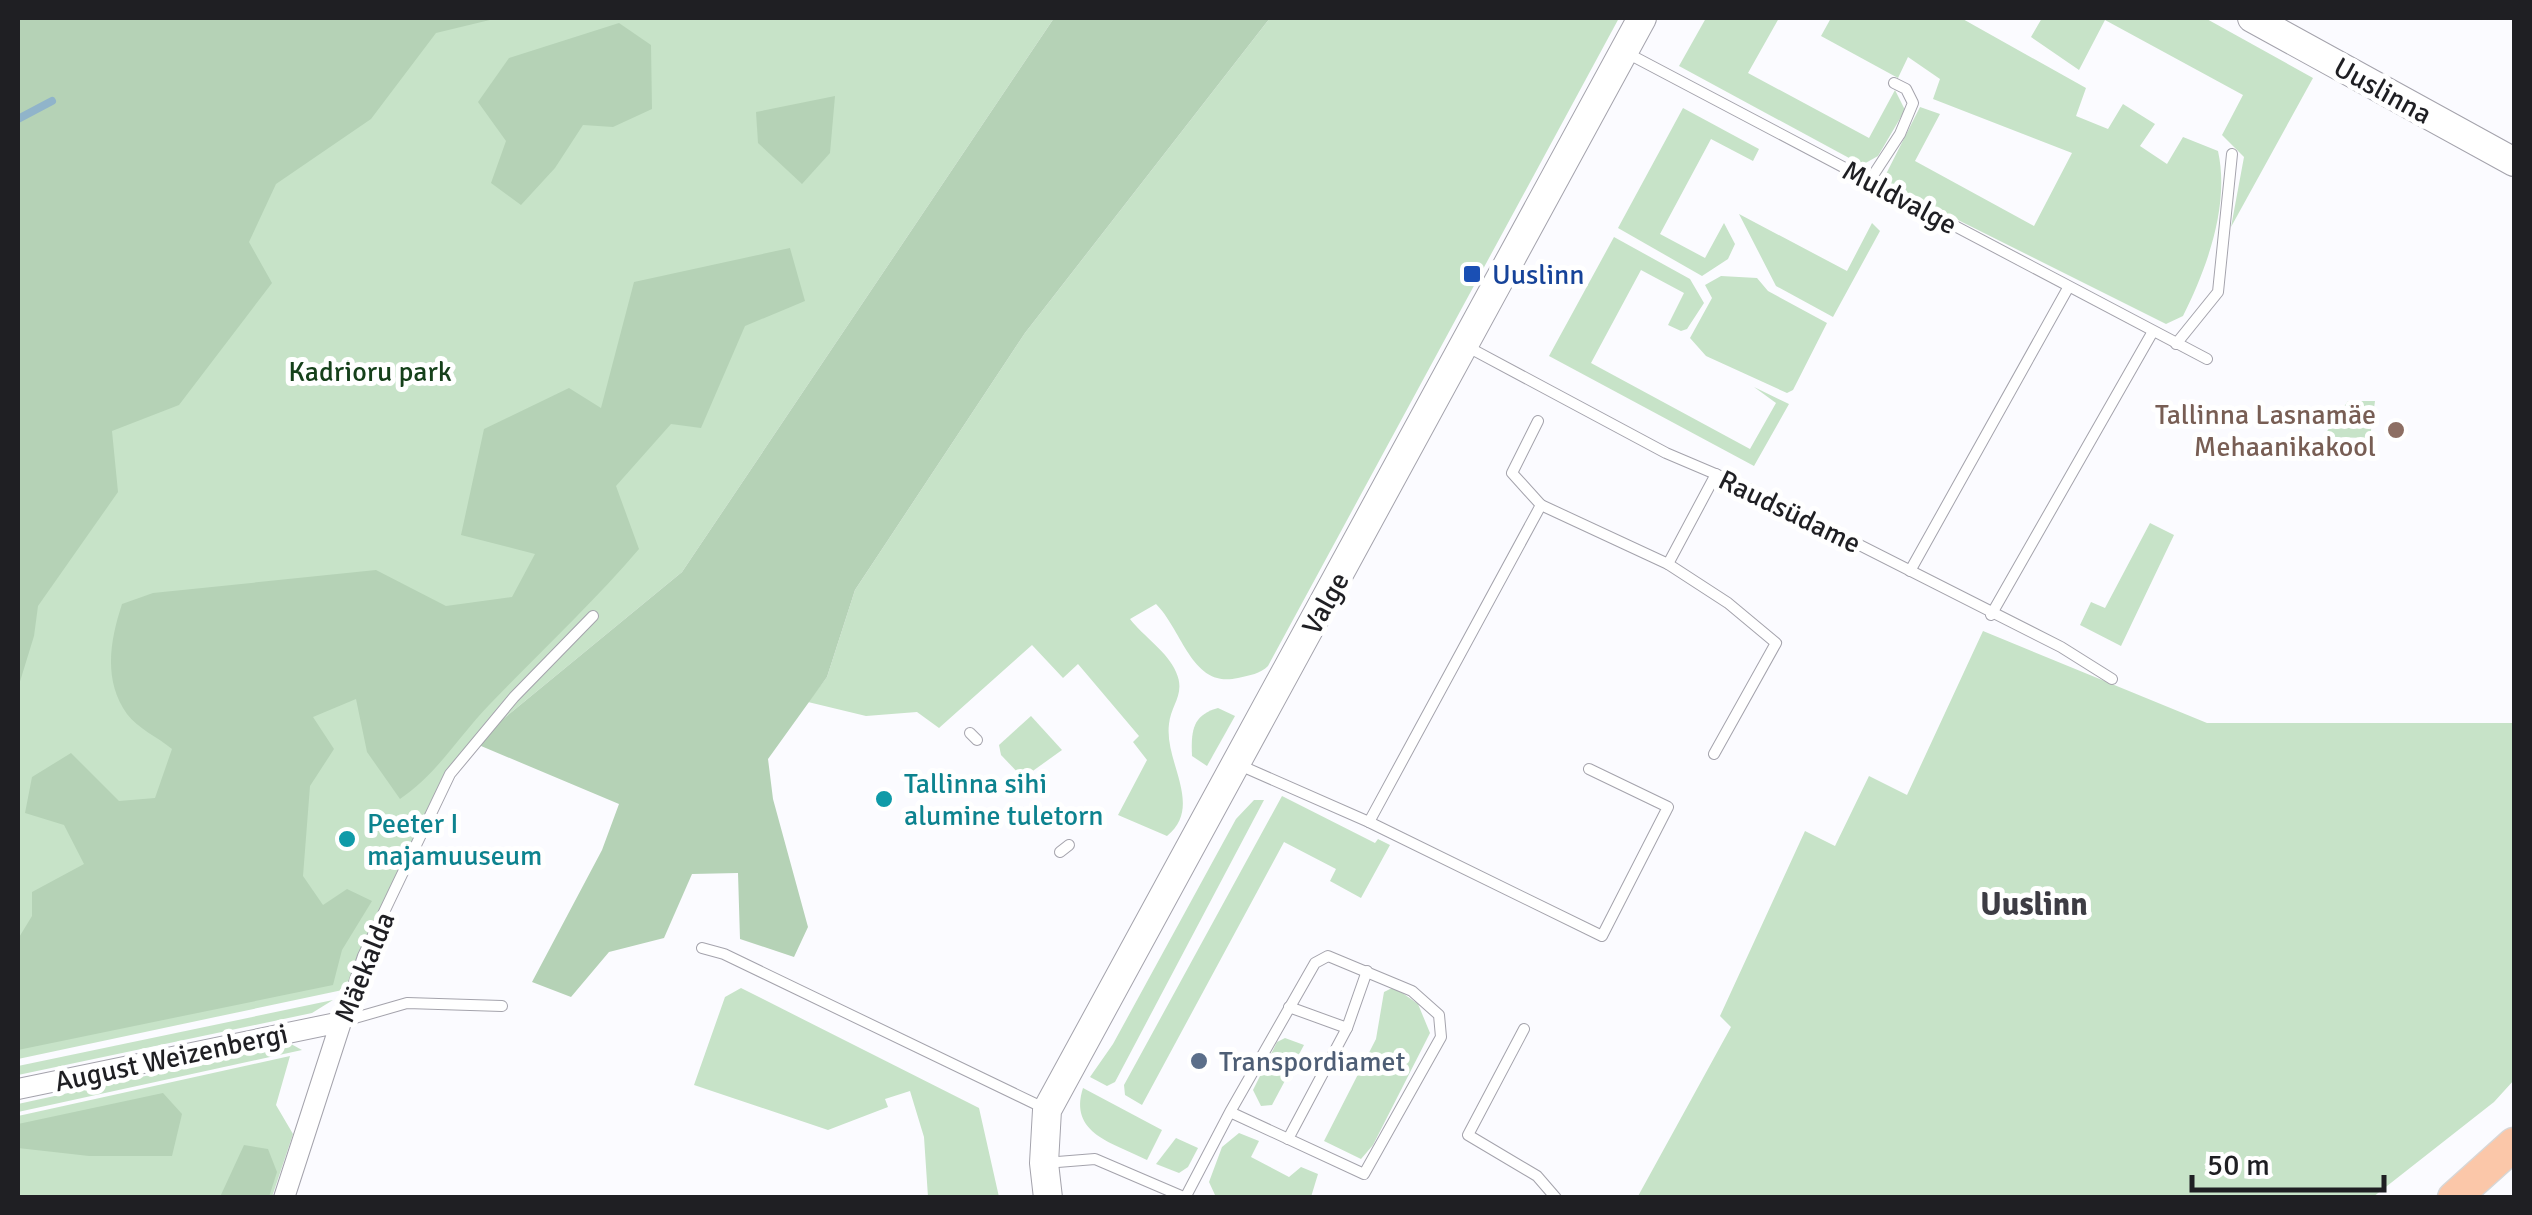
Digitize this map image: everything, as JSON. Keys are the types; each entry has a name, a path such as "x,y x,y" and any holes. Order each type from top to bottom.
{"main road":[{"path":"2454,1198 2514,1144"}],"street":[{"name":"Valge","path":"1048,1198 1044,1163 1047,1110 1642,18"},
{"name":"Uuslinna","path":"2252,18 2514,162"},
{"name":"August Weizenbergi","path":"18,1089 341,1022"},
{"name":"Mäekalda","path":"284,1198 341,1022"}],"lane":[{"name":"Muldvalge","path":"1624,52 2207,359"},
{"path":"1870,180 1900,134 1913,103 1906,89 1894,83"},
{"path":"2176,344 2218,292 2232,154"},
{"path":"1910,571 2068,288"},
{"path":"1991,615 2152,333"},
{"name":"Raudsüdame","path":"1466,346 1666,453 1716,474 1991,615 2061,646 2112,679"},
{"path":"1538,422 1512,473 1541,505 1668,564 1728,603 1776,643 1714,754"},
{"path":"1668,564 1716,474"},
{"path":"1369,822 1541,505"},
{"name":"Mäekalda","path":"341,1022 363,956 450,774 514,697 593,616"},
{"path":"1237,764 1369,822 1602,936 1668,806 1589,769"},
{"path":"702,948 724,954 1047,1110"},
{"path":"1044,1163 1095,1159 1186,1197 1230,1112 1315,962 1328,956 1412,991 1439,1015 1440,1037 1364,1174 1230,1112"},
{"path":"1288,1139 1347,1028 1367,970"},
{"name":"August Weizenbergi","path":"341,1022 407,1003 502,1006"},
{"path":"1289,1007 1347,1028"},
{"path":"1524,1029 1468,1135 1537,1176 1556,1198"}],"green space":[{"name":"Kadrioru park","path":"18,18 1054,18 682,572 474,743 450,773 352,988 18,1059"},
{"path":"18,18 498,18 436,33 371,119 276,184 249,242 272,283 179,405 112,431 118,492 38,606 34,636 18,688"},
{"path":"1054,18 1270,18 1025,333 855,590 827,677 768,759 773,799 808,927 794,957 740,939 738,873 692,874 664,938 609,952 571,997 532,982 602,850 619,804 474,743 682,572"},
{"path":"1270,18 1619,18 1268,666 1238,678 1210,675 1199,667 1156,604 1130,619 1167,658 1179,680 1169,724 1183,797 1178,824 1167,836 1118,815 1147,760 1133,742 1139,736 1078,664 1063,678 1032,645 939,728 917,712 866,716 808,702 827,677 855,590 1025,333"},
{"path":"1706,18 1779,18 1748,73 1869,138 1895,90 1905,110 1878,156 1862,165 1679,66"},
{"path":"1831,18 1961,18 2086,88 2076,116 2108,129 2123,104 2155,124 2140,146 2167,164 2183,137 2218,151 2219,214 2200,278 2183,316 2166,324 1882,182 1920,107 1940,114 1915,161 2034,226 2072,153 1933,99 1940,79 1908,57 1898,78 1821,36"},
{"path":"2042,18 2205,18 2313,78 2231,227 2244,157 2222,135 2243,95 2105,20 2079,70 2031,37"},
{"path":"619,23 651,45 652,109 613,127 583,125 555,168 521,205 491,183 506,141 478,102 509,58"},
{"path":"835,96 830,153 802,184 758,143 756,112"},
{"path":"1683,108 1759,149 1753,161 1711,139 1660,234 1705,258 1724,223 1735,244 1728,259 1702,276 1618,228"},
{"path":"1739,214 1847,271 1872,223 1880,231 1833,317 1776,286"},
{"path":"1614,237 1690,279 1704,303 1687,329 1681,331 1668,325 1684,293 1641,270 1591,363 1750,449 1776,403 1754,387 1789,404 1754,466 1549,356"},
{"path":"790,248 805,301 745,326 701,428 671,424 616,486 639,549 490,704 426,778 400,799 367,752 356,699 313,717 334,749 310,786 303,876 323,905 347,889 372,901 342,950 333,985 18,1050 18,939 32,916 32,892 84,864 64,825 25,813 32,777 71,753 119,801 155,798 172,749 131,719 114,688 112,646 122,604 153,593 376,570 446,606 512,597 535,554 461,535 484,429 569,388 601,408 634,282"},
{"path":"1721,276 1757,278 1768,291 1827,323 1793,390 1787,393 1706,356 1690,338 1712,298 1705,285"},
{"path":"2348,401 2375,401 2370,438 2323,437"},
{"path":"2150,523 2174,535 2121,646 2080,625 2091,602 2105,608"},
{"path":"1983,631 2207,723 2514,723 2514,1080 2494,1102 2373,1197 1637,1198 1731,1027 1720,1016 1805,831 1835,846 1869,776 1907,795"},
{"path":"1218,708 1235,716 1207,766 1192,756 1193,732 1203,715"},
{"path":"1031,716 1062,750 1023,778 1001,755 999,745"},
{"path":"1282,796 1375,843 1378,839 1390,845 1361,898 1330,881 1336,869 1284,842 1142,1105 1125,1095 1124,1085"},
{"path":"1254,800 1264,800 1115,1082 1107,1086 1090,1077 1113,1044 1236,819"},
{"path":"1394,987 1418,1004 1430,1033 1373,1145 1361,1159 1324,1141 1376,1039 1384,992"},
{"path":"741,988 979,1108 999,1197 928,1197 924,1137 910,1091 885,1099 888,1107 828,1130 694,1085 725,997"},
{"path":"333,1000 312,1013 18,1075 18,1066"},
{"path":"1285,1038 1304,1045 1272,1105 1261,1106 1253,1090 1277,1042"},
{"path":"291,1044 302,1050 18,1112 18,1104"},
{"path":"290,1056 276,1105 293,1134 272,1197 18,1197 18,1116"},
{"path":"1083,1088 1162,1130 1147,1160 1108,1142 1088,1127 1080,1104"},
{"path":"163,1093 182,1114 172,1156 89,1156 18,1148 18,1124"},
{"path":"1239,1133 1259,1141 1251,1157 1289,1177 1301,1167 1318,1174 1311,1197 1215,1195 1209,1182 1222,1147"},
{"path":"1176,1138 1198,1148 1188,1167 1179,1173 1156,1164"},
{"path":"244,1145 268,1149 277,1172 269,1197 220,1197"}],"waterway":[{"path":"18,119 52,101"}],"place":[{"name":"Uuslinn","path":"1472,274"},
{"name":"Tallinna Lasnamäe Mehaanikakool","path":"2396,430"},
{"name":"Tallinna sihi alumine tuletorn","path":"884,799"},
{"name":"Peeter I majamuuseum","path":"347,839"},
{"name":"Transpordiamet","path":"1199,1061"}],"district":[{"name":"Uuslinn","path":"2034,904"}]}
